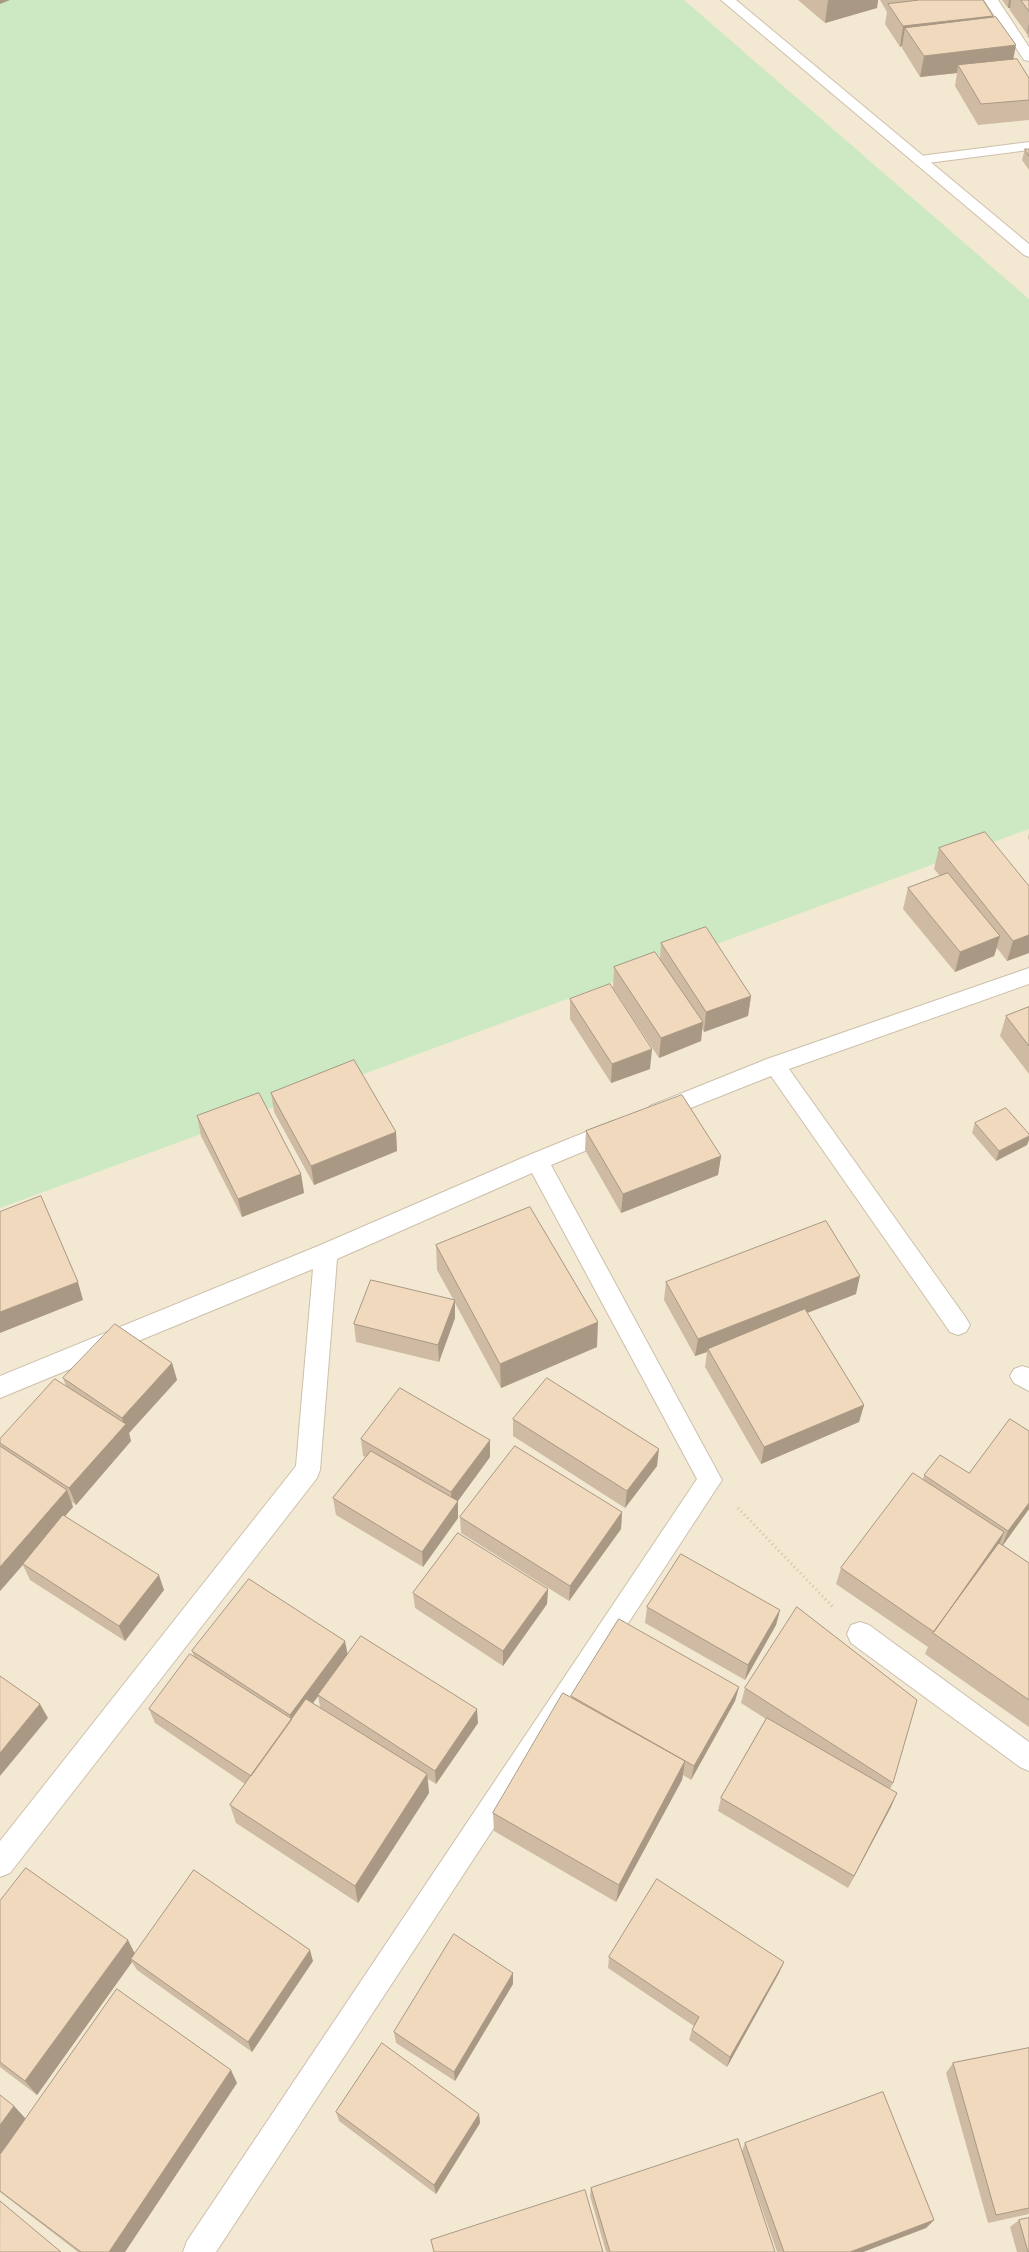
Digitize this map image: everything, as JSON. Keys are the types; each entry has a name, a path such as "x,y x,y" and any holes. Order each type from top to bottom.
{"street":[{"path":"728,0 1029,252"},
{"path":"991,0 1029,57"},
{"path":"920,160 1029,146"},
{"path":"0,1387 326,1253 537,1161 775,1065 1029,976"},
{"path":"775,1065 958,1325"},
{"path":"198,2252 710,1480 537,1161"},
{"path":"0,1863 308,1470 326,1253"},
{"path":"0,1405 27,1375"},
{"path":"860,1634 1029,1758"}],"path":[{"path":"710,1480 860,1634"}],"shaded area":[{"path":"0,0 1029,0 1029,2252 0,2252"}],"green space":[{"path":"0,0 684,0 1029,299 1029,829 0,1208"}],"building":[{"path":"920,0 983,0 993,16 903,26 888,4"},
{"path":"1021,0 1029,0 1029,11"},
{"path":"996,17 1016,45 924,56 905,28"},
{"path":"1017,59 1029,78 1029,100 981,104 958,65"},
{"path":"1025,149 1029,149 1029,156"},
{"path":"985,832 1029,886 1029,935 1013,941 939,848"},
{"path":"948,873 1000,936 960,952 908,888"},
{"path":"706,927 751,996 706,1012 661,943"},
{"path":"655,952 703,1022 661,1038 614,967"},
{"path":"610,984 652,1049 612,1064 570,999"},
{"path":"1029,1007 1029,1046 1006,1016"},
{"path":"354,1060 396,1132 311,1166 271,1093"},
{"path":"259,1093 301,1174 238,1199 197,1116"},
{"path":"682,1095 721,1156 623,1194 586,1131"},
{"path":"1006,1108 1029,1134 1029,1136 999,1151 975,1123"},
{"path":"41,1196 78,1282 0,1312 0,1212"},
{"path":"530,1207 598,1322 500,1364 436,1245"},
{"path":"826,1221 860,1276 698,1339 666,1282"},
{"path":"371,1280 455,1300 438,1345 354,1324"},
{"path":"805,1309 864,1405 764,1447 708,1349"},
{"path":"115,1324 172,1363 122,1418 63,1378"},
{"path":"547,1378 659,1449 627,1491 513,1419"},
{"path":"55,1379 126,1424 69,1488 0,1443 0,1439"},
{"path":"400,1388 490,1440 451,1492 361,1439"},
{"path":"1010,1419 1029,1431 1029,1503 1008,1531 924,1475 940,1455 969,1473"},
{"path":"0,1446 67,1490 0,1567"},
{"path":"515,1446 622,1512 570,1586 460,1517"},
{"path":"371,1451 458,1501 422,1552 333,1498"},
{"path":"913,1473 1004,1532 934,1632 841,1568"},
{"path":"63,1515 159,1575 119,1626 23,1564"},
{"path":"458,1533 548,1589 503,1651 413,1593"},
{"path":"999,1543 1029,1563 1029,1700 933,1633"},
{"path":"681,1554 780,1610 748,1665 647,1607"},
{"path":"249,1579 345,1641 290,1715 192,1651"},
{"path":"797,1607 917,1700 893,1783 745,1688"},
{"path":"619,1619 739,1687 694,1766 571,1696"},
{"path":"361,1636 477,1709 435,1771 318,1695"},
{"path":"190,1654 292,1719 251,1776 149,1709"},
{"path":"0,1676 40,1704 0,1753"},
{"path":"563,1693 685,1761 619,1885 493,1813"},
{"path":"306,1699 427,1774 355,1886 230,1805"},
{"path":"767,1718 897,1793 854,1876 721,1798"},
{"path":"26,1868 128,1940 25,2081 0,2062 0,1901"},
{"path":"194,1870 310,1950 248,2042 131,1959"},
{"path":"657,1879 784,1962 730,2057 692,2030 699,2017 609,1957"},
{"path":"454,1934 513,1973 454,2072 394,2032"},
{"path":"117,1989 231,2070 109,2252 81,2252 0,2191 0,2155"},
{"path":"382,2043 479,2114 434,2185 336,2112"},
{"path":"1029,2048 1029,2208 996,2215 953,2063"},
{"path":"883,2092 934,2220 850,2252 784,2252 745,2143"},
{"path":"0,2095 14,2106 0,2125"},
{"path":"738,2139 775,2252 610,2252 591,2188"},
{"path":"585,2190 603,2252 434,2252 431,2240"},
{"path":"0,2201 61,2252 0,2252"},
{"path":"1029,2218 1029,2252 1028,2252 1019,2220"}]}
